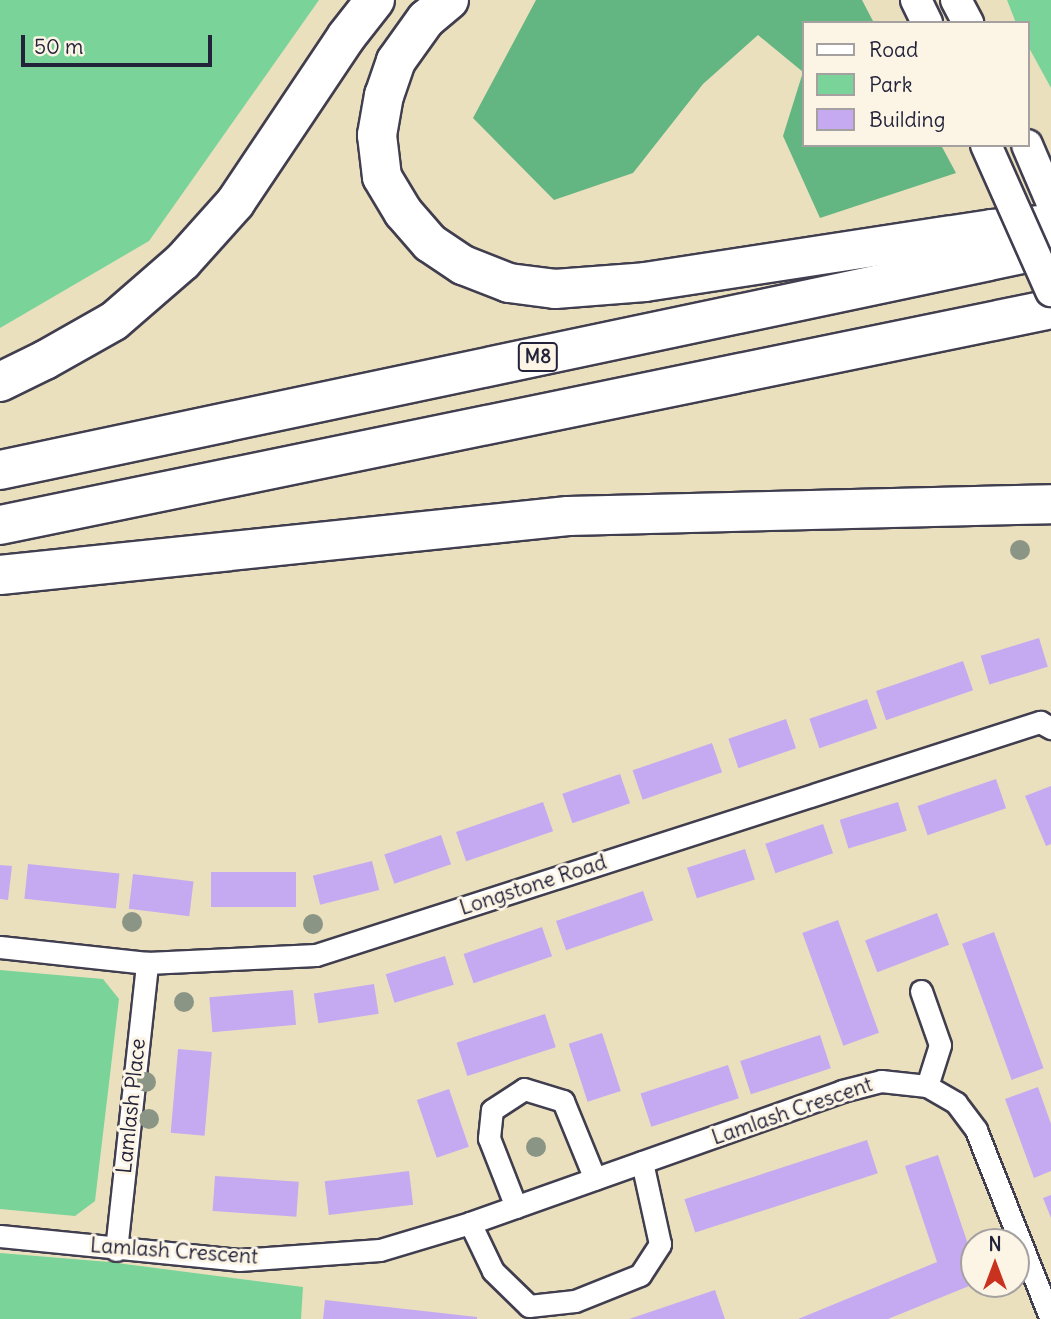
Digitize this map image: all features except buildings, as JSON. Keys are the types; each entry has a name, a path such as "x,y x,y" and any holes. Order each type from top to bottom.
{"highway":[{"path":"0,382 114,321 183,261 236,203 346,37 375,0"},
{"path":"449,0 426,19 396,61 384,95 377,135 382,177 403,212 430,243 463,265 509,283 555,289 645,282 992,229 1051,224"},
{"name":"M8","path":"0,470 1051,248"},
{"path":"0,525 1051,309"},
{"path":"0,575 568,516 1045,502"}],"main road":[{"path":"916,0 926,21"},
{"path":"956,0 967,21"},
{"path":"987,147 1051,291"},
{"path":"1028,147 1051,201"}],"street":[{"name":"Longstone Road","path":"0,947 147,963 316,955 1040,722 1051,728"},
{"name":"Lamlash Place","path":"116,1250 147,963"},
{"path":"921,991 940,1045 927,1086"},
{"name":"Lamlash Crescent","path":"0,1236 116,1250 239,1260 367,1251 470,1223 842,1091 881,1081 927,1086 956,1103 976,1130 1051,1319"},
{"path":"516,1207 489,1138 492,1110 524,1089 563,1101 595,1179"},
{"path":"470,1223 493,1271 529,1306 575,1301 640,1275 660,1244 642,1162"}],"green space":[{"path":"0,0 319,0 149,241 0,328"},
{"path":"536,0 862,0 873,21 802,21 802,71 758,35 703,84 633,173 554,200 473,118"},
{"path":"1007,0 1051,0 1051,88 1030,50 1030,21 1015,21"},
{"path":"802,75 802,147 942,147 956,173 820,218 783,136"},
{"path":"0,970 103,979 119,999 95,1201 75,1216 0,1209"},
{"path":"0,1253 109,1262 303,1287 301,1319 0,1319"}]}
